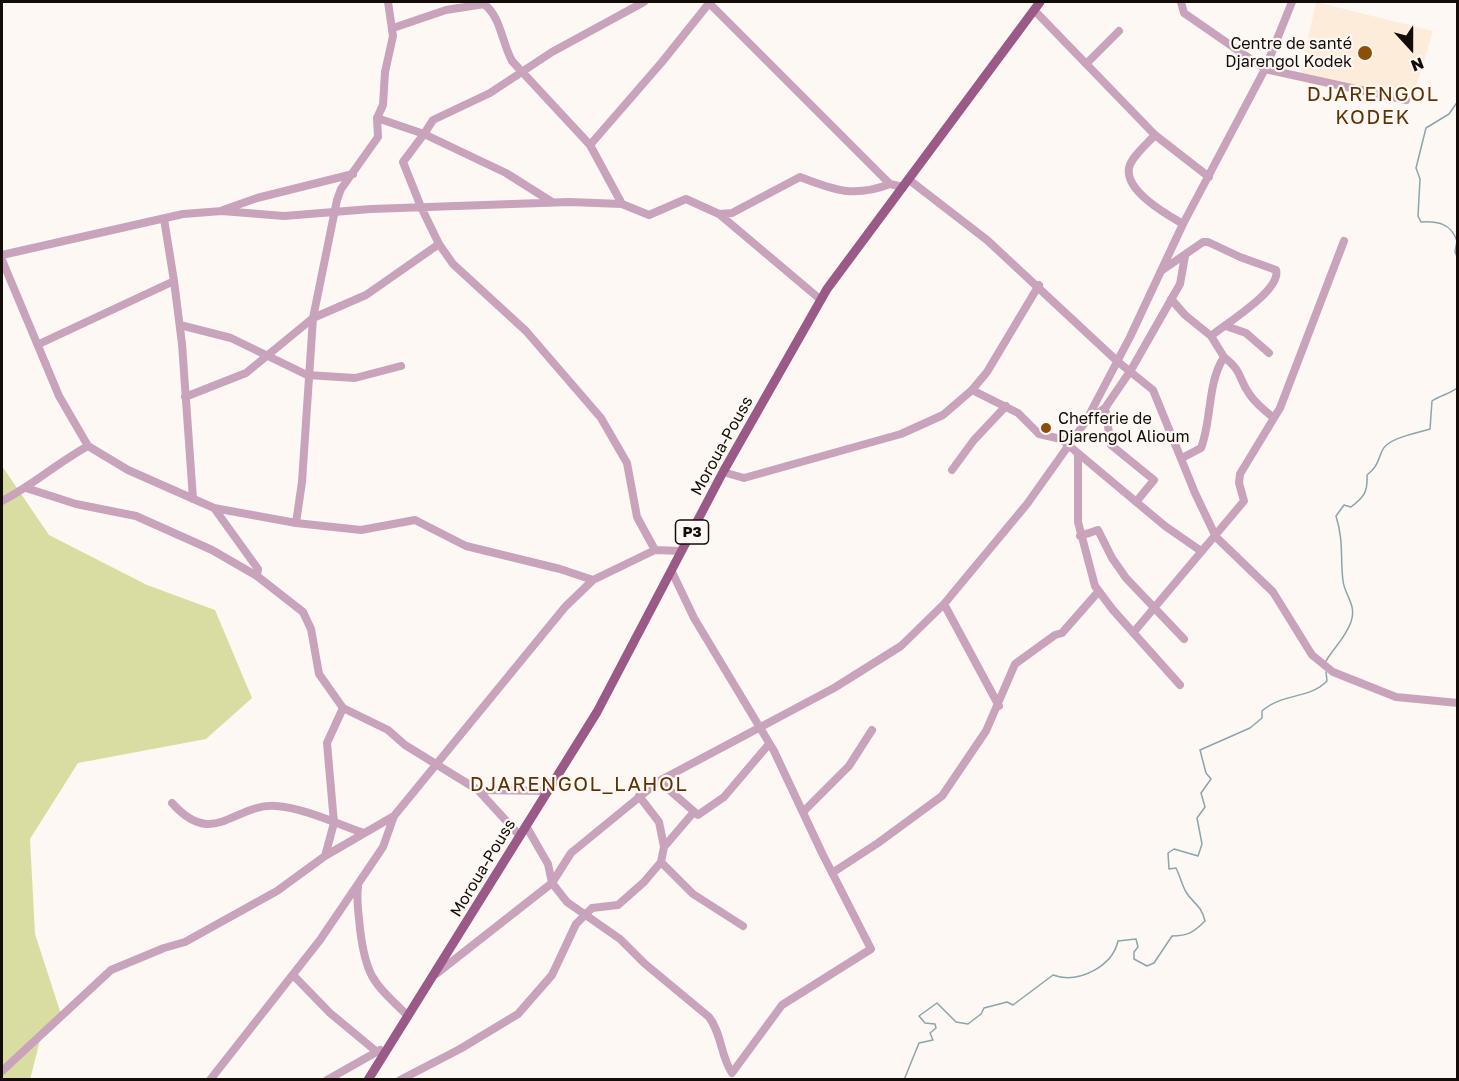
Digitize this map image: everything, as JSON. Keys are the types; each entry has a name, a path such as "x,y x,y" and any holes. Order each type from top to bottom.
{"main road":[{"name":"Moroua-Pouss","path":"368,1080 597,712 723,472 821,300 1040,2"}],"street":[{"path":"296,523 304,461 307,375 313,318 334,212 341,189 375,143 376,118 383,105 393,28 388,15 388,2"},
{"path":"644,2 552,52 490,93 434,120 403,163 439,244 453,264 526,332 601,418 627,463 638,516 655,550"},
{"path":"590,145 662,62 709,2 890,184"},
{"path":"1181,2 1184,13 1265,69 1406,100"},
{"path":"436,974 552,884 571,853 659,781 834,688 901,646 944,604 1027,504 1086,421 1183,224 1265,69 1292,2"},
{"path":"393,28 446,10 484,4 492,10 503,45 520,73 590,145 622,204"},
{"path":"1034,10 1155,135 1209,177"},
{"path":"1086,64 1119,31"},
{"path":"376,118 424,134 506,173 554,203"},
{"path":"1155,135 1130,166 1130,174 1136,191 1183,224"},
{"path":"222,211 257,198 353,174"},
{"path":"719,214 738,211 800,177 829,188 861,193 890,184 903,187"},
{"path":"908,179 954,213 1039,285 1156,395 1216,537 1273,592 1320,664 1333,672 1396,697 1458,704"},
{"path":"2,255 164,219 222,211 284,216 421,207 554,203 622,204 649,215 686,199 719,214 821,300"},
{"path":"164,219 180,325 193,499"},
{"path":"1160,271 1203,242 1209,242 1240,257 1276,270 1275,278 1261,297 1211,336"},
{"path":"1133,633 1145,622 1152,607 1201,550 1216,537 1244,501 1239,483 1240,474 1274,418 1328,288 1344,242"},
{"path":"184,397 240,376 270,355 313,318 366,295 439,244"},
{"path":"1086,421 1105,408 1131,370 1180,284 1185,256"},
{"path":"2,260 59,396 88,446 149,481 214,508 296,523 361,530 414,520 466,546 560,568 593,580"},
{"path":"39,344 174,281"},
{"path":"723,472 744,478 901,434 943,415 972,390 987,372 1039,285"},
{"path":"1171,299 1185,315 1211,336 1224,357 1238,369 1245,387 1259,407 1274,418"},
{"path":"180,325 231,338 307,375 355,378 401,366"},
{"path":"1226,326 1246,333 1269,353"},
{"path":"1182,458 1201,448 1209,425 1217,372 1224,357"},
{"path":"972,390 1006,406 1024,418 1039,434 1054,436 1067,445 1136,502 1201,550"},
{"path":"952,470 974,440 1006,406"},
{"path":"1105,408 1111,445 1154,480 1136,502"},
{"path":"2,499 26,488 60,461 88,446"},
{"path":"1078,455 1080,536 1098,592 1180,685"},
{"path":"26,488 76,504 136,516 212,550 257,576 303,612 311,629 320,674 343,708 388,730 405,745 478,790 520,836"},
{"path":"214,508 258,569 257,576"},
{"path":"1080,536 1098,530 1118,566 1152,607 1184,639"},
{"path":"210,1080 293,975 358,885 383,847 394,816 565,607 593,580 655,550 681,551"},
{"path":"526,826 549,864 552,884 569,904 620,939 644,963 709,1017 717,1028 723,1057 732,1072 782,1005 872,949 769,744 694,618 672,572"},
{"path":"832,873 879,843 942,796 986,731 999,706 1015,664 1055,635 1062,633 1098,592"},
{"path":"944,604 999,706"},
{"path":"325,856 334,823 326,753 329,738 343,708"},
{"path":"803,812 849,766 872,730"},
{"path":"659,781 698,815 719,802 769,744"},
{"path":"478,790 548,791"},
{"path":"400,1080 460,1049 518,1014 552,975 574,928 586,914 592,908 613,907 622,902 661,862 664,847 659,822 639,796"},
{"path":"172,803 184,817 197,823 228,820 266,806 292,809 364,833"},
{"path":"664,847 693,813"},
{"path":"2,1071 111,970 164,948 185,942 277,891 325,856 394,816"},
{"path":"661,862 693,894 743,926"},
{"path":"358,885 357,907 366,966 380,989 408,1016"},
{"path":"293,975 330,1013 377,1052"},
{"path":"327,1080 390,1045"}],"shaded area":[{"name":"Centre de santé Djarengol Kodek","path":"1316,2 1433,31 1413,97 1300,75"}],"green space":[{"path":"2,466 49,535 147,585 215,610 252,698 206,739 78,763 30,839 35,934 62,1017 41,1036 30,1080 2,1079"}],"waterway":[{"path":"1458,101 1449,114 1426,128 1416,168 1420,179 1418,216 1421,222 1443,224 1451,230 1457,241 1455,252 1458,259"},
{"path":"1326,661 1345,634 1353,611 1343,581 1341,541 1336,516 1344,505 1351,507 1362,497 1367,486 1367,475 1375,467 1385,446 1403,437 1430,429 1432,401 1458,387"},
{"path":"904,1080 919,1043 933,1040 930,1033 936,1028 935,1024 925,1023 919,1016 937,1003 956,1022 968,1024 981,1014 984,1008 1007,1002 1013,1005 1053,975 1073,977 1093,971 1109,959 1118,941 1136,939 1138,947 1134,952 1134,959 1147,966 1154,963 1172,936 1187,934 1201,925 1205,921 1201,911 1186,892 1176,868 1169,869 1168,853 1174,849 1198,856 1202,844 1197,818 1205,807 1201,793 1211,779 1206,773 1200,750 1250,728 1262,718 1262,711 1270,705 1320,687 1327,681 1326,672"}],"place":[{"name":"Centre de santé Djarengol Kodek","path":"1365,53"},
{"name":"Chefferie de Djarengol Alioum","path":"1046,428"}],"district":[{"name":"DJARENGOL KODEK","path":"1373,106"},
{"name":"DJARENGOL_LAHOL","path":"579,785"}]}
